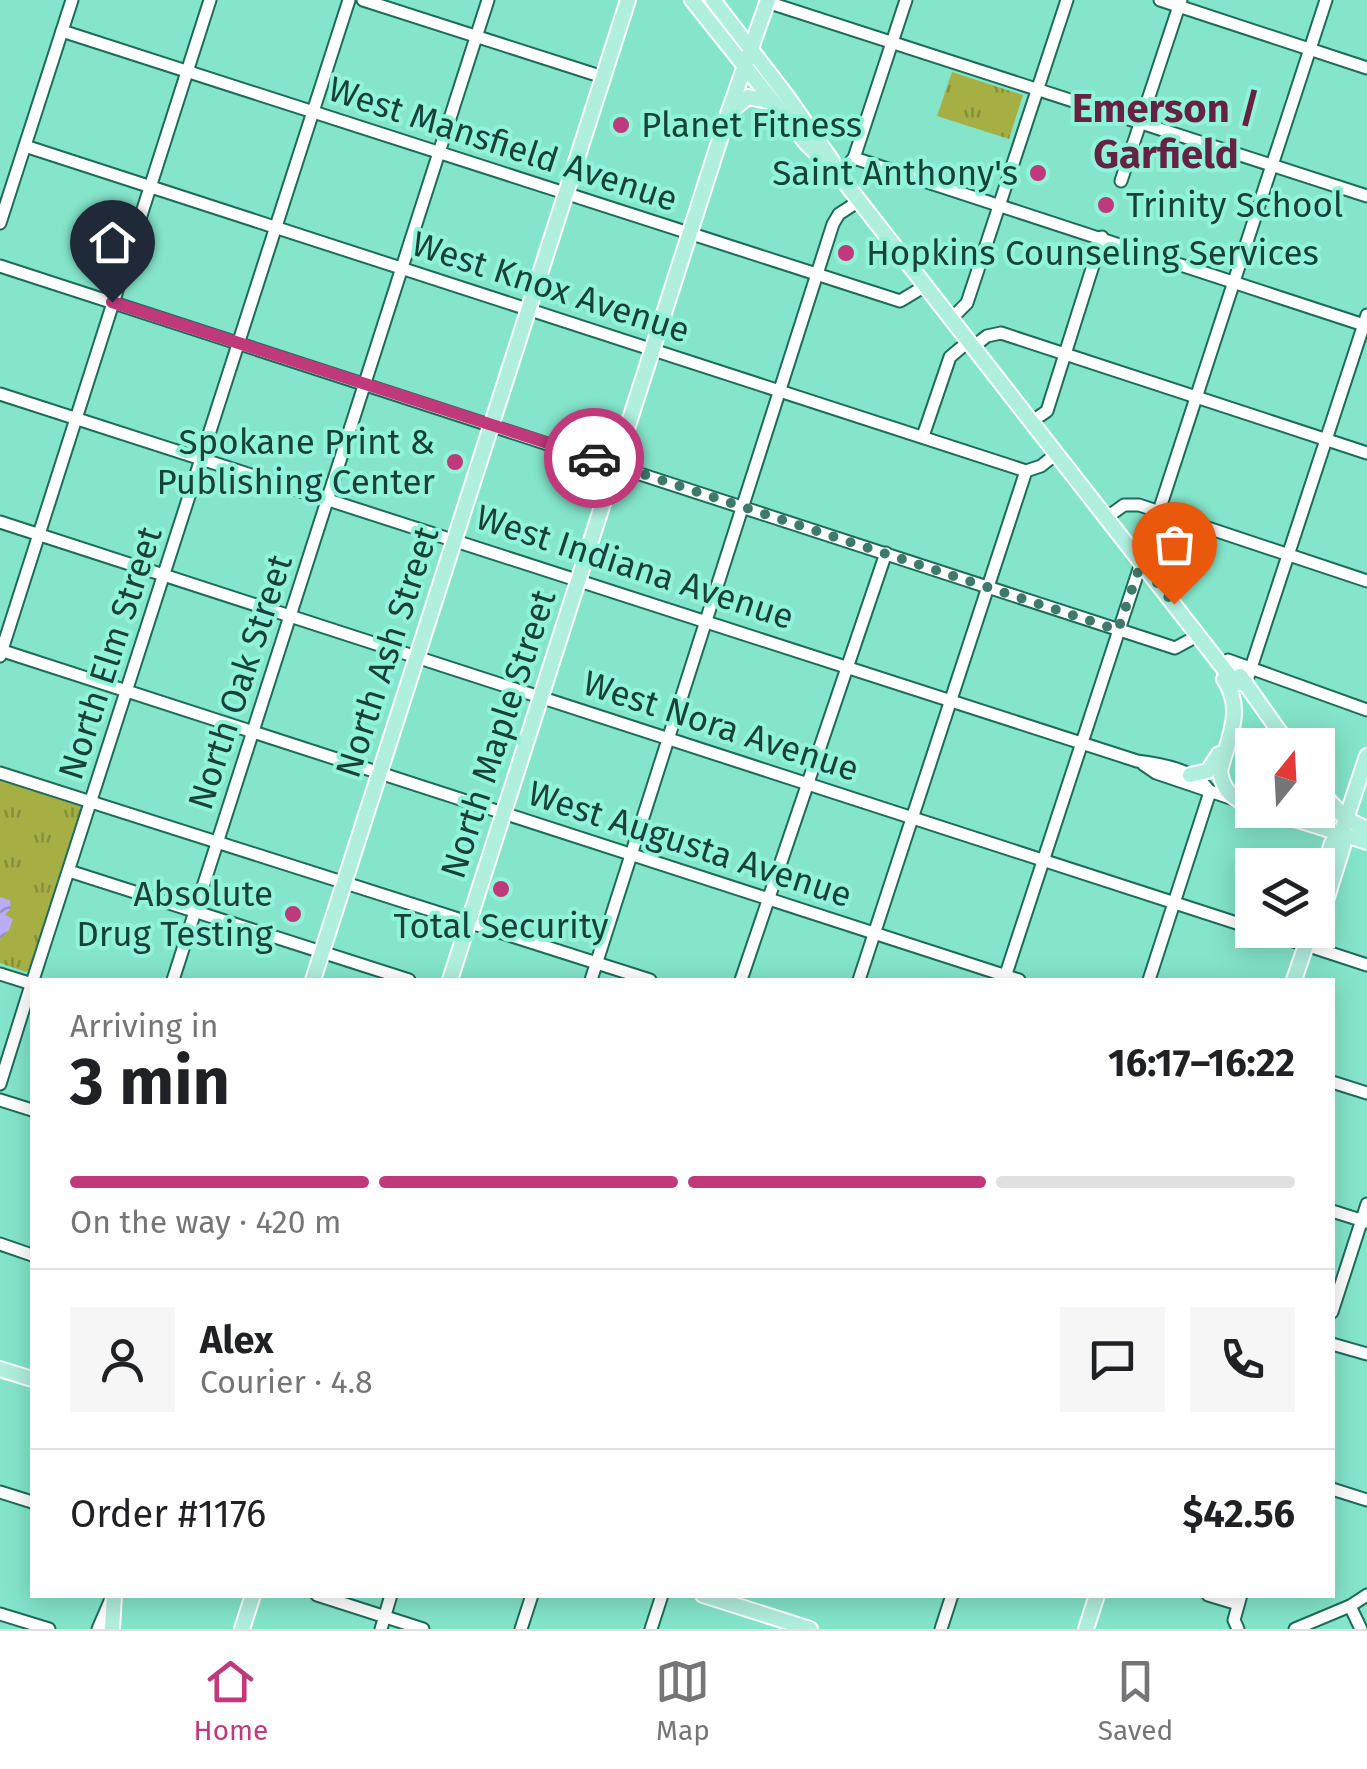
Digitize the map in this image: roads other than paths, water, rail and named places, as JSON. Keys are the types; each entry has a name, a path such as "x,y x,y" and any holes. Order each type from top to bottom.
{"main road":[{"name":"North Ash Street","path":"314,978 628,0"},
{"path":"692,0 806,143 860,201 1234,683 1248,676 1278,728"},
{"path":"712,0 824,147 839,175"},
{"name":"North Maple Street","path":"451,978 728,114 768,1"},
{"path":"728,114 748,97 773,102"},
{"path":"1219,664 1236,712 1220,771 1222,781 1235,799"},
{"path":"1190,774 1208,771 1229,735 1248,713 1266,711"},
{"path":"1330,848 1343,826 1367,756"},
{"path":"1335,814 1343,826 1367,842"},
{"path":"1335,824 1367,829"},
{"path":"1335,869 1343,826"},
{"path":"1295,978 1302,948"},
{"path":"0,1369 30,1378"},
{"path":"112,1629 114,1598"},
{"path":"242,1629 252,1598"},
{"path":"712,1598 810,1629"},
{"path":"1086,1629 1096,1598"}],"street":[{"path":"0,223 72,0"},
{"path":"1,652 210,0"},
{"name":"North Elm Street","path":"33,978 349,0"},
{"path":"363,0 603,77"},
{"name":"North Oak Street","path":"174,978 488,0"},
{"path":"839,175 854,158 906,0"},
{"path":"951,319 967,303 1066,0"},
{"path":"1160,0 1180,3 1367,68"},
{"path":"1158,511 1326,0"},
{"path":"768,1 1367,196"},
{"path":"1121,181 1180,3"},
{"name":"West Mansfield Avenue","path":"62,31 900,300 925,286"},
{"name":"West Knox Avenue","path":"25,146 1026,470"},
{"path":"854,158 1366,322 1248,676 1367,710"},
{"path":"592,978 836,217 860,201"},
{"path":"1031,422 1047,411 1102,237"},
{"path":"0,266 1174,648 1199,636"},
{"path":"922,436 950,356 987,336 1002,333 1367,453"},
{"name":"West Indiana Avenue","path":"0,394 1138,761 1190,774 1210,792"},
{"path":"860,978 1026,470 1041,466 1056,454"},
{"path":"1106,518 1124,504 1138,504 1367,581"},
{"name":"West Nora Avenue","path":"0,522 1235,922"},
{"path":"743,978 886,553"},
{"path":"1004,978 1141,563"},
{"name":"West Augusta Avenue","path":"1,652 632,852 1004,978"},
{"name":"West Indiana Avenue","path":"1138,761 1156,773 1235,800"},
{"path":"0,773 644,978"},
{"path":"1150,978 1210,792"},
{"path":"69,870 403,978"},
{"path":"1328,948 1367,965"},
{"path":"0,974 30,982"},
{"name":"North Elm Street","path":"0,1084 30,988"},
{"path":"1335,1083 1367,1093"},
{"path":"0,1100 30,1109"},
{"path":"1335,1303 1367,1204"},
{"path":"1335,1211 1364,1221"},
{"path":"0,1244 30,1254"},
{"path":"1335,1345 1367,1354"},
{"path":"1335,1490 1367,1500"},
{"path":"0,1492 30,1501"},
{"path":"1294,1629 1367,1595"},
{"path":"98,1629 113,1598"},
{"path":"324,1598 383,1623 423,1629"},
{"path":"383,1623 391,1598"},
{"path":"521,1629 531,1598"},
{"path":"651,1629 661,1598"},
{"path":"941,1629 951,1598"},
{"path":"1238,1629 1234,1620 1239,1600"},
{"path":"1350,1606 1362,1629"},
{"path":"0,1614 48,1629"}],"water":[{"path":"0,897 10,900 11,908 5,915 13,919 0,939"}],"place":[{"name":"Planet Fitness","path":"621,125"},
{"name":"Saint Anthony's","path":"1038,173"},
{"name":"Trinity School","path":"1106,205"},
{"name":"Hopkins Counseling Services","path":"846,253"},
{"name":"Spokane Print & Publishing Center","path":"455,462"},
{"name":"Total Security","path":"501,889"},
{"name":"Absolute Drug Testing","path":"293,914"}],"district":[{"name":"Emerson / Garfield","path":"1166,132"}]}
